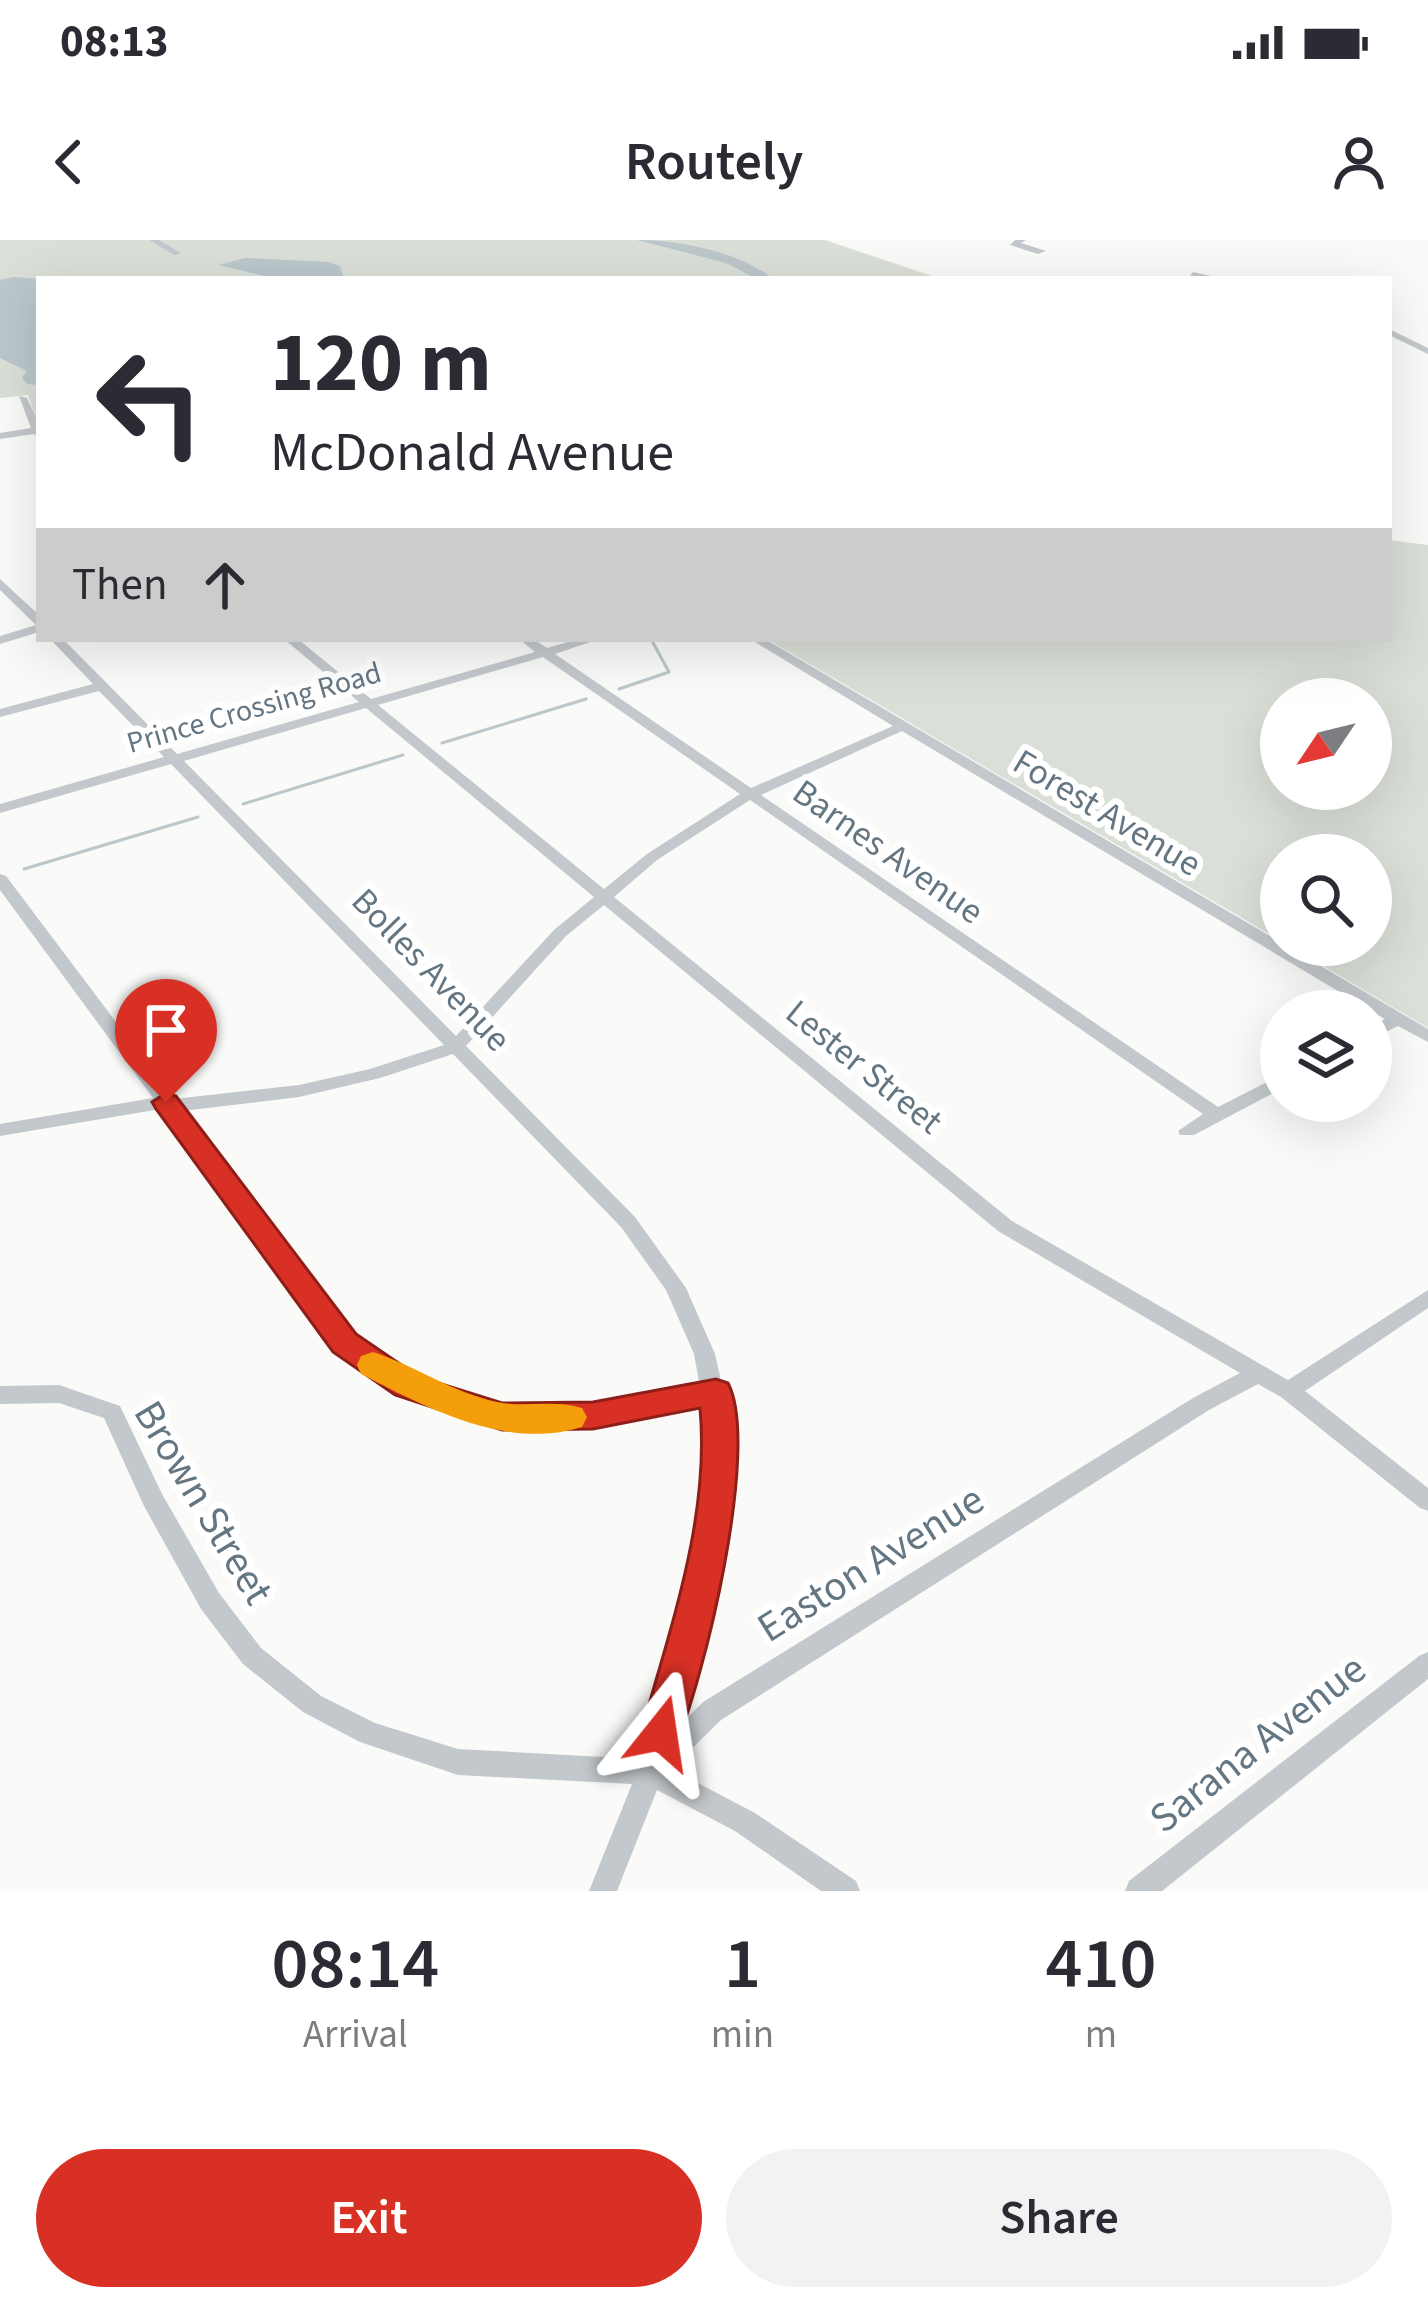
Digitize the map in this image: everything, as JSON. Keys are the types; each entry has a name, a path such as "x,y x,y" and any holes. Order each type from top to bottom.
{"street":[{"path":"153,240 177,254"},
{"path":"1022,240 1013,243 1042,251 1038,252"},
{"path":"1078,240 1117,240"},
{"path":"1193,274 1201,276"},
{"path":"1392,333 1428,351"},
{"path":"0,436 36,433 22,398"},
{"path":"0,583 36,622"},
{"path":"0,640 36,626"},
{"name":"Bolles Avenue","path":"59,642 651,1247 692,1315 715,1386 720,1448 715,1513 704,1576 650,1772"},
{"name":"Lester Street","path":"294,642 1005,1226 1288,1391 1428,1501"},
{"name":"Barnes Avenue","path":"529,642 1217,1115"},
{"name":"Prince Crossing Road","path":"0,809 583,642"},
{"name":"Forest Avenue","path":"761,642 1428,1037"},
{"path":"0,713 102,686"},
{"path":"0,1130 332,1084 456,1047 530,963 602,895 676,840 750,794 903,726"},
{"path":"0,879 344,1343 384,1372 443,1401 502,1417 607,1414 715,1386"},
{"path":"1392,1022 1398,1019"},
{"path":"1187,1131 1260,1092"},
{"path":"1288,1391 1428,1298"},
{"name":"Easton Avenue","path":"603,1891 650,1772 712,1711 1201,1404 1256,1375"},
{"name":"Brown Street","path":"0,1395 59,1394 112,1412 152,1499 210,1601 252,1656 312,1704 369,1733 458,1762 650,1772 745,1822 846,1891"},
{"name":"Sarana Avenue","path":"1139,1891 1428,1664"}],"shaded area":[{"path":"0,240 825,240 932,276 36,276 36,420 28,395 0,398"},
{"path":"245,258 328,262 340,266 343,276 264,276 219,265"},
{"path":"36,279 36,385 22,378 27,371 0,358 0,280"},
{"path":"1392,540 1428,545 1428,1028 1392,1007 1392,990 1364,990 1323,966 1392,966 1392,834 1260,834 1260,929 772,642 1392,642"}],"waterway":[{"path":"643,240 730,260 761,276"},
{"path":"619,689 669,672 653,642"},
{"path":"442,743 586,699"},
{"path":"243,804 403,755"},
{"path":"24,869 198,817"}],"slow traffic":[{"path":"373,1365 443,1401 502,1417 570,1417"}],"route":[{"path":"166,1102 344,1343 407,1386 502,1417 593,1416 716,1392 720,1461 715,1513 704,1576 661,1733"}]}
